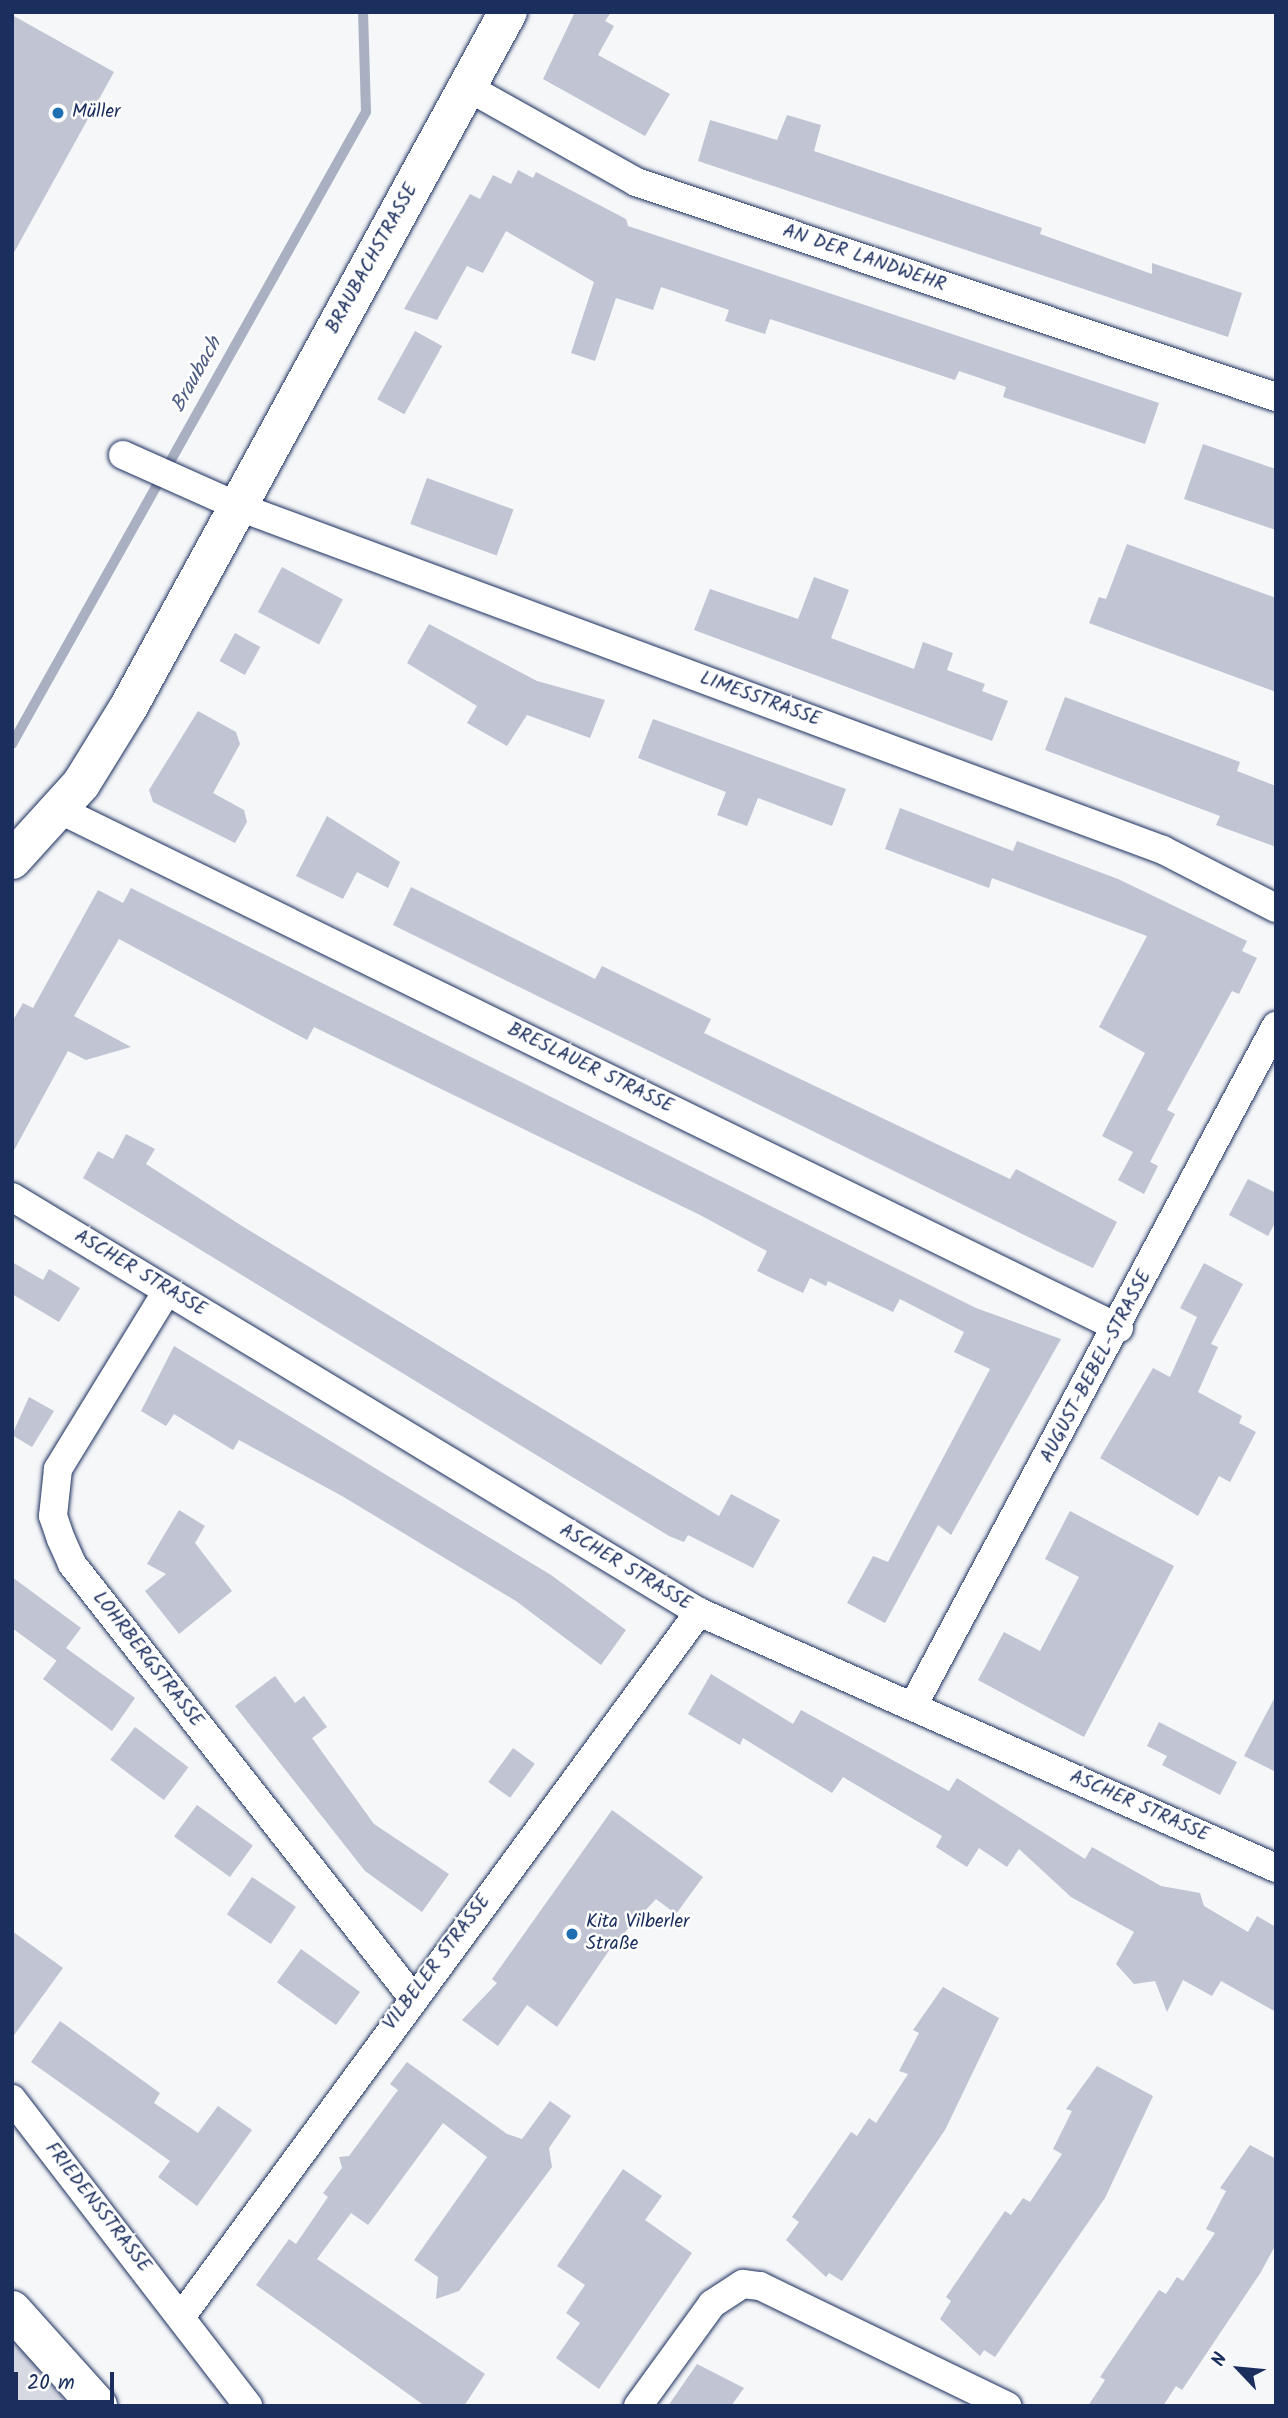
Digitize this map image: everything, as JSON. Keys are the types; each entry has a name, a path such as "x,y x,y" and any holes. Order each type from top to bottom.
{"street":[{"name":"BRAUBACHSTRASSE","path":"12,860 60,810 128,708 508,12"},
{"name":"AN DER LANDWEHR","path":"467,87 636,182 1276,397"},
{"path":"123,455 239,507"},
{"name":"LIMESSTRASSE","path":"239,507 1163,850 1276,908"},
{"name":"BRESLAUER STRASSE","path":"60,810 1119,1328"},
{"name":"AUGUST-BEBEL-STRASSE","path":"913,1706 1119,1328 1276,1026"},
{"name":"ASCHER STRASSE","path":"12,1196 699,1612 1276,1868"},
{"name":"LOHRBERGSTRASSE","path":"167,1291 58,1469 53,1516 61,1539 72,1564 413,1997"},
{"name":"VILBELER STRASSE","path":"181,2317 413,1997 699,1612"},
{"name":"FRIEDENSSTRASSE","path":"12,2099 248,2406"},
{"path":"638,2406 712,2304 743,2284 760,2286 1007,2406"},
{"path":"12,2310 98,2406"}],"shaded area":[{"path":"12,2340 39,2369 70,2406 12,2406"}],"building":[{"path":"575,12 611,12 605,21 614,26 598,55 670,94 645,136 543,79"},
{"path":"12,15 114,72 12,256"},
{"path":"787,115 821,125 814,151 1042,228 1040,234 1152,274 1152,263 1242,293 1228,337 698,161 710,120 777,140"},
{"path":"518,170 533,178 536,172 626,219 628,226 1159,403 1145,444 1003,397 1006,387 959,371 955,380 770,319 765,334 725,321 729,310 661,287 653,310 616,298 595,361 571,353 594,282 506,231 483,273 467,266 437,320 404,309 470,194 480,199 493,175 511,184"},
{"path":"415,331 442,346 404,414 377,399"},
{"path":"1203,444 1276,469 1276,530 1184,499"},
{"path":"427,478 513,509 497,556 410,524"},
{"path":"1127,544 1276,598 1276,692 1089,623 1099,597 1106,599"},
{"path":"282,567 343,599 319,644 258,612"},
{"path":"814,577 849,590 831,638 914,669 923,642 953,653 947,670 985,684 982,691 1008,701 992,741 694,630 710,589 798,619"},
{"path":"429,624 537,681 605,700 590,738 527,715 507,746 467,723 477,706 407,663"},
{"path":"235,633 260,647 245,675 219,661"},
{"path":"1065,697 1240,762 1237,771 1276,786 1276,847 1216,825 1220,816 1045,750"},
{"path":"198,711 236,732 240,744 213,793 244,810 247,822 235,843 153,802 149,790"},
{"path":"653,719 846,789 832,826 758,798 747,826 717,815 726,792 638,758"},
{"path":"900,808 1013,851 1017,841 1118,879 1247,941 1242,951 1257,958 1239,994 1232,991 1167,1110 1175,1114 1150,1162 1158,1166 1144,1194 1118,1180 1133,1152 1102,1136 1145,1053 1099,1027 1147,936 992,878 989,888 885,849"},
{"path":"327,816 400,862 388,888 357,872 343,899 296,876"},
{"path":"411,887 595,979 602,966 711,1019 704,1033 1010,1179 1016,1169 1117,1222 1093,1268 1059,1252 393,925"},
{"path":"131,888 976,1308 1061,1339 951,1535 938,1525 885,1623 847,1603 873,1556 888,1562 990,1369 954,1352 964,1332 900,1299 893,1312 828,1281 826,1286 810,1278 803,1293 757,1271 767,1251 700,1215 314,1027 307,1040 119,939 74,1016 131,1047 86,1060 68,1051 12,1154 12,1022 23,1003 33,1008 98,890 123,903"},
{"path":"126,1134 155,1149 146,1164 242,1226 719,1516 731,1494 780,1520 753,1568 688,1535 684,1542 669,1536 83,1178 98,1151 113,1159"},
{"path":"1248,1179 1276,1193 1276,1221 1268,1236 1229,1215"},
{"path":"12,1262 43,1280 49,1269 80,1288 59,1322 12,1294"},
{"path":"1204,1263 1243,1284 1211,1344 1218,1347 1198,1392 1242,1416 1239,1423 1256,1432 1230,1482 1219,1476 1198,1516 1100,1458 1153,1368 1170,1377 1197,1317 1180,1308"},
{"path":"174,1346 551,1575 626,1630 601,1665 516,1601 342,1496 239,1440 233,1450 174,1414 166,1426 141,1411"},
{"path":"29,1397 54,1411 32,1447 12,1435"},
{"path":"179,1510 205,1526 195,1543 232,1591 179,1634 145,1591 166,1574 147,1564"},
{"path":"1070,1511 1174,1566 1084,1737 978,1680 1004,1632 1040,1651 1079,1577 1045,1559"},
{"path":"12,1577 81,1628 66,1648 135,1698 112,1731 43,1679 57,1661 12,1628"},
{"path":"711,1674 793,1724 801,1710 949,1791 957,1778 1085,1859 1092,1847 1161,1886 1200,1893 1204,1906 1248,1932 1257,1916 1276,1927 1276,2012 1221,1981 1212,1996 1183,1980 1167,2012 1155,1981 1134,1984 1116,1964 1134,1932 1071,1897 1019,1849 1007,1867 979,1848 967,1867 936,1847 942,1836 843,1777 832,1793 743,1738 740,1745 688,1714"},
{"path":"275,1676 295,1703 304,1696 327,1727 312,1738 374,1824 449,1874 422,1912 365,1871 235,1706"},
{"path":"1276,1695 1276,1772 1244,1756"},
{"path":"1159,1722 1237,1762 1220,1795 1162,1765 1167,1756 1147,1746"},
{"path":"135,1727 189,1767 164,1800 110,1760"},
{"path":"513,1748 535,1764 510,1798 488,1782"},
{"path":"197,1805 253,1846 230,1877 174,1837"},
{"name":"Kita Vilberler Straße","path":"612,1810 703,1877 676,1914 656,1899 612,1946 557,2027 527,2005 498,2046 462,2020 497,1983 492,1979"},
{"path":"252,1877 296,1907 271,1944 227,1914"},
{"path":"12,1931 63,1968 12,2038"},
{"path":"301,1949 360,1992 336,2025 277,1982"},
{"path":"943,1987 999,2018 945,2130 842,2281 829,2273 826,2277 786,2240 799,2222 792,2217 851,2132 857,2136 869,2118 876,2123 908,2074 899,2071 919,2033 913,2030"},
{"path":"60,2021 160,2093 154,2103 198,2133 218,2106 252,2130 197,2206 158,2177 170,2161 31,2062"},
{"path":"407,2062 507,2134 522,2139 550,2101 571,2116 549,2148 552,2167 459,2291 436,2299 438,2277 414,2260 487,2157 443,2123 368,2225 351,2213 317,2259 485,2374 464,2406 425,2406 256,2285 289,2239 296,2244 328,2197 323,2193 342,2168 339,2157 349,2156 398,2090 390,2084"},
{"path":"1097,2066 1153,2096 1105,2198 995,2357 984,2350 980,2356 940,2319 951,2301 946,2297 1005,2211 1011,2215 1023,2198 1030,2202 1062,2154 1053,2149 1072,2111 1066,2109"},
{"path":"1250,2145 1276,2159 1276,2244 1261,2272 1182,2390 1176,2386 1163,2406 1088,2406 1105,2380 1100,2377 1159,2290 1166,2294 1177,2277 1183,2281 1215,2233 1206,2229 1226,2191 1220,2188"},
{"path":"623,2169 662,2196 645,2220 692,2253 599,2389 556,2358 580,2323 566,2313 585,2285 557,2266"},
{"path":"697,2364 744,2388 731,2406 668,2406"}],"waterway":[{"name":"Braubach","path":"12,744 366,112 363,12"}],"place":[{"name":"Müller","path":"58,113"},
{"name":"Kita Vilberler Straße","path":"572,1934"}]}
